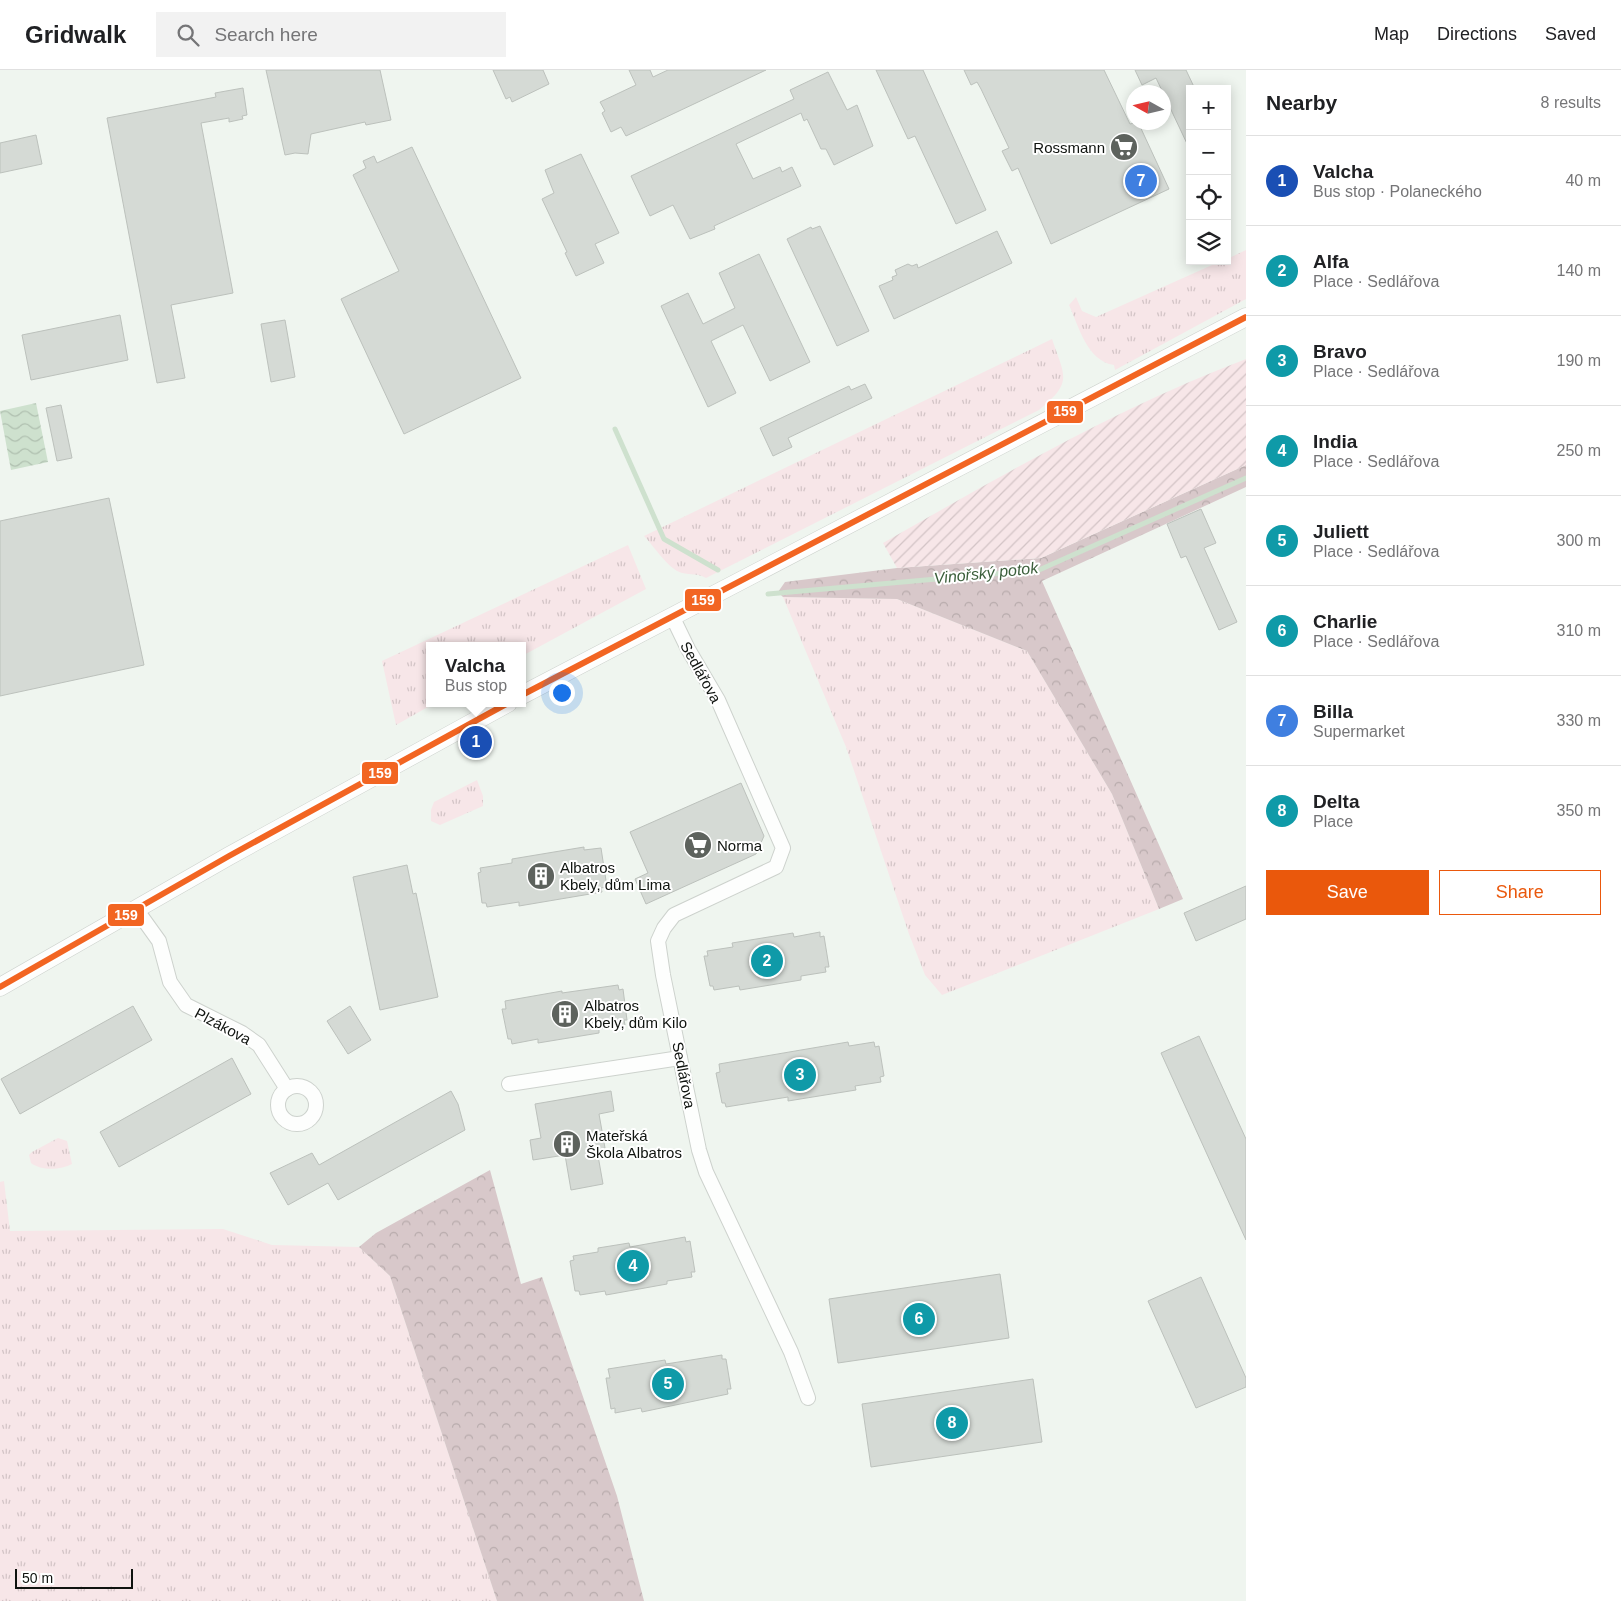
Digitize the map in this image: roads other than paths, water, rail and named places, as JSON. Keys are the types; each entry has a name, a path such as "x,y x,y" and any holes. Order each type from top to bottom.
{"street":[{"path":"526,693 1246,317"},
{"name":"Sedlářova","path":"672,616 688,649 722,709 782,848 776,868 674,915 658,940 662,966 695,1130 706,1172 791,1352 808,1398"},
{"path":"0,987 501,707"},
{"name":"Plzákova","path":"136,910 158,941 170,982 186,1005 242,1033 259,1045 287,1089"},
{"path":"509,1084 680,1058"}],"water":[{"path":"36,403 48,462 11,470 0,411"}],"waterway":[{"name":"Vinořský potok","path":"615,429 664,539 718,570"},
{"name":"Vinořský potok","path":"768,594 1039,570 1246,478"}],"place":[{"name":"Rossmann","path":"1124,147"},
{"name":"Billa","path":"1141,181"},
{"name":"Valcha","path":"476,742"},
{"name":"Norma","path":"698,845"},
{"name":"Albatros Kbely, dům Lima","path":"541,876"},
{"name":"Alfa","path":"767,961"},
{"name":"Albatros Kbely, dům Kilo","path":"565,1014"},
{"name":"Bravo","path":"800,1075"},
{"name":"Mateřská Škola Albatros","path":"567,1144"},
{"name":"India","path":"633,1266"},
{"name":"Charlie","path":"919,1319"},
{"name":"Juliett","path":"668,1384"},
{"name":"Delta","path":"952,1423"}]}
